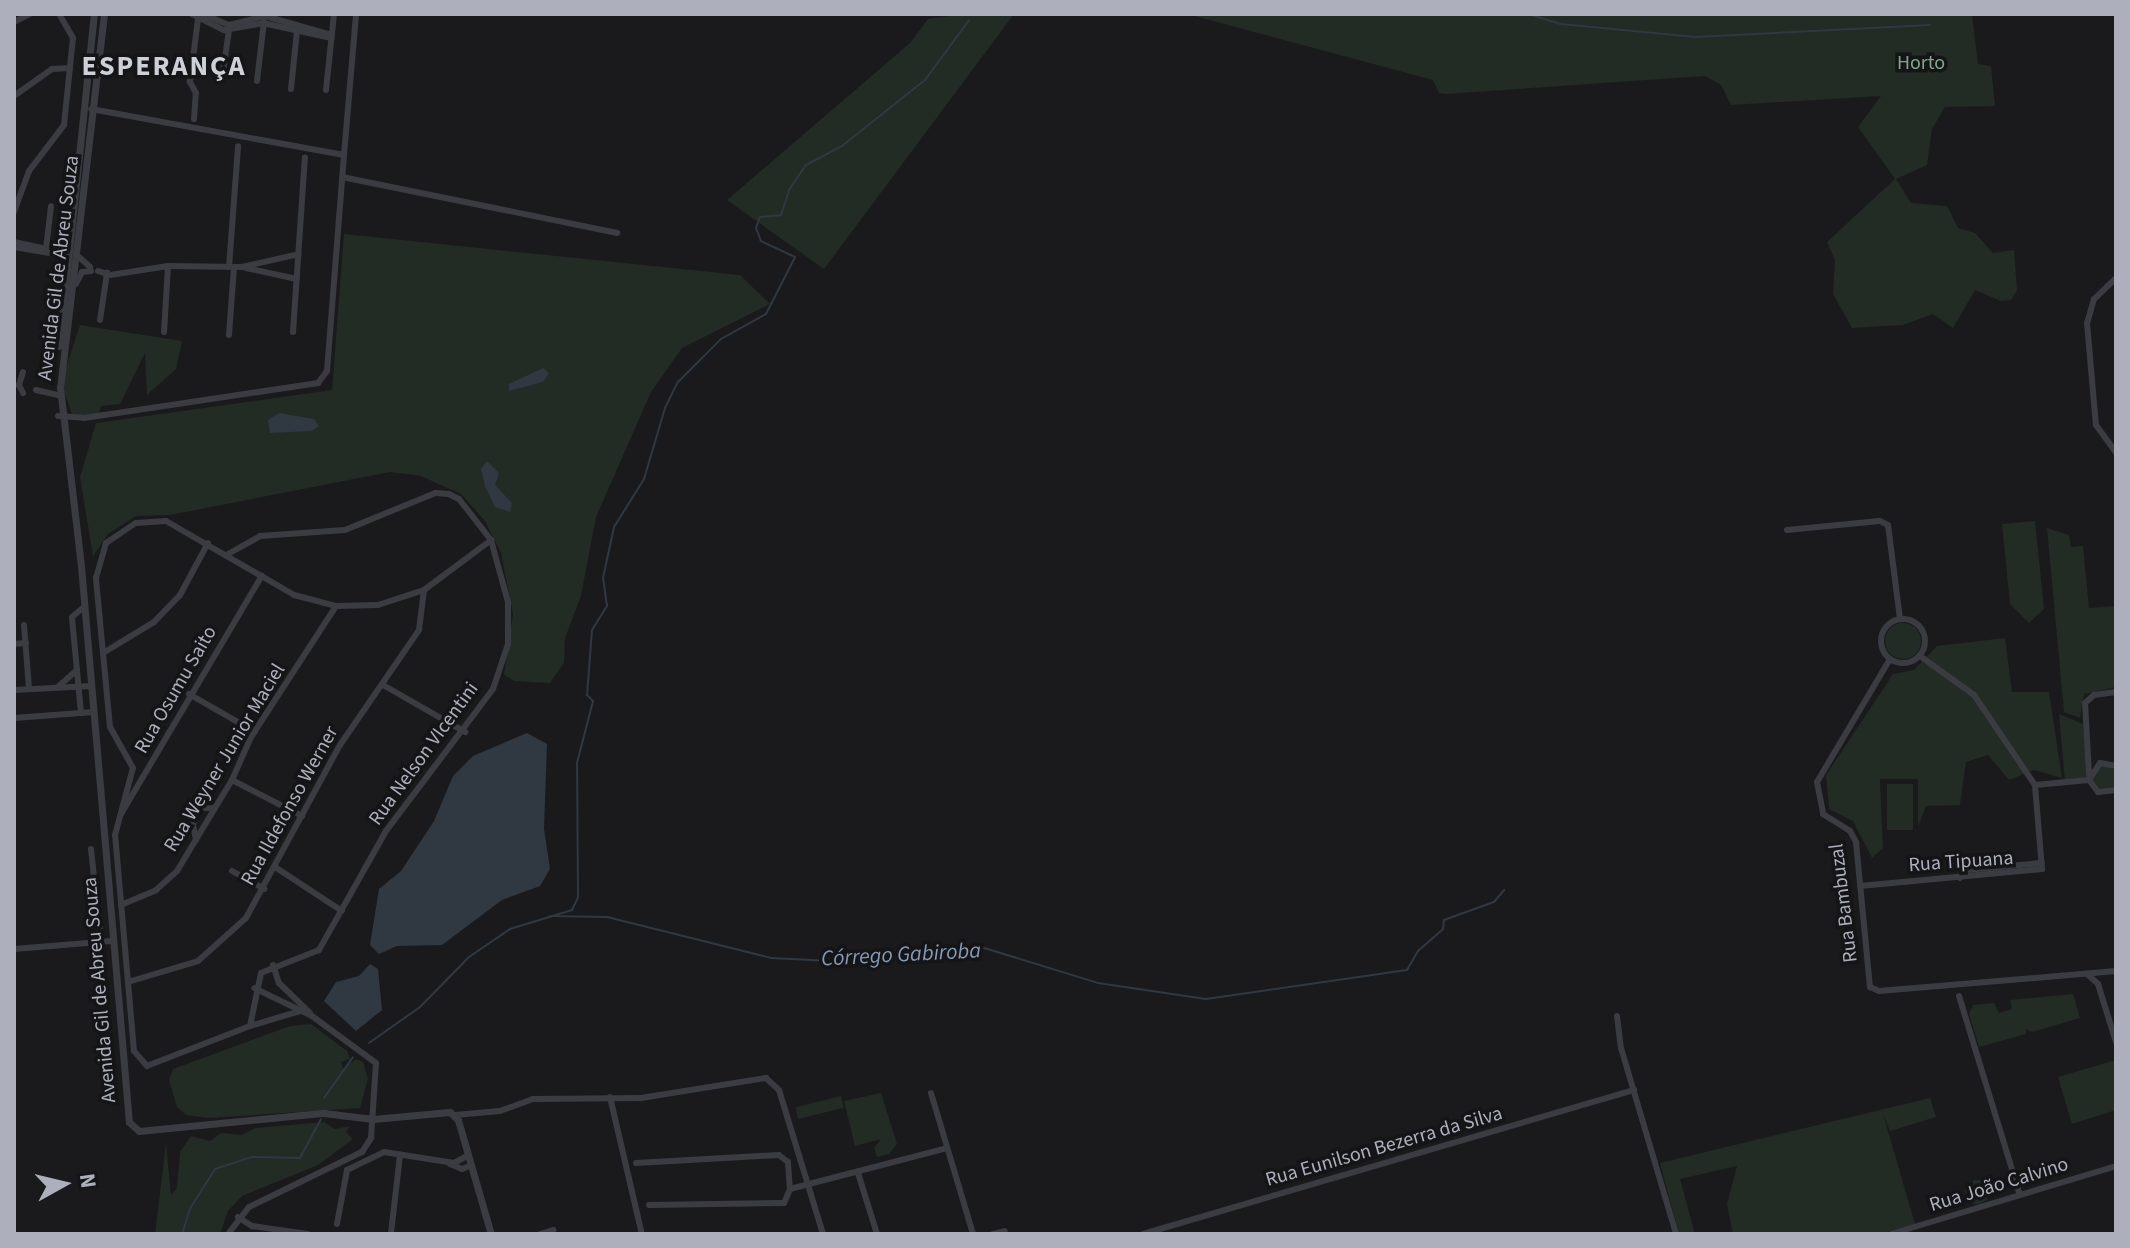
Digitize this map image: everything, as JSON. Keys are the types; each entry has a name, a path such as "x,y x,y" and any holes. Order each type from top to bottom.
{"street":[{"path":"14,22 30,14"},
{"path":"14,212 29,171 63,130 73,38 66,20 59,14"},
{"name":"Avenida Gil de Abreu Souza","path":"94,14 67,256 58,396 85,606 112,941 132,1128 324,1113 373,1119"},
{"name":"Avenida Gil de Abreu Souza","path":"58,396 64,340 73,314 104,14"},
{"path":"326,90 334,14"},
{"path":"61,416 104,415 324,378 356,14"},
{"path":"198,16 229,25 265,17 297,30 331,36"},
{"path":"198,16 229,30 265,17"},
{"path":"194,119 196,93 190,82 198,16"},
{"path":"257,81 265,17"},
{"path":"222,79 229,30"},
{"path":"291,89 297,30"},
{"path":"14,96 52,69 70,68"},
{"path":"81,111 344,155"},
{"path":"229,335 235,267 238,146"},
{"path":"293,332 305,157"},
{"path":"342,177 617,233"},
{"path":"14,245 46,249 51,206"},
{"path":"14,245 67,256"},
{"path":"235,267 299,254"},
{"path":"79,257 94,269 107,273 168,266 235,267 297,279"},
{"path":"164,332 168,266"},
{"path":"76,284 82,272 94,269"},
{"path":"100,320 107,273"},
{"path":"2116,278 2094,299 2087,323 2096,425 2116,453"},
{"path":"63,301 66,315 73,314"},
{"path":"23,372 19,381 23,393"},
{"path":"36,390 58,396"},
{"name":"Rua Nelson VIcentini","path":"228,554 260,536 328,533 370,524 435,493 459,499 491,540 508,602 508,644 493,689 465,732 386,831 319,950 273,965"},
{"path":"303,1008 155,1065 140,1063 134,1051 116,820 129,784 132,761 110,727 96,578 106,543 136,523 152,520 174,524 294,595 336,606 378,605 424,590 491,540"},
{"path":"1787,530 1886,523 1892,531 1900,619"},
{"path":"103,653 154,622 180,595 208,543"},
{"name":"Rua Osumu Saito","path":"116,820 141,785 189,694 262,576"},
{"name":"Rua Ildefonso Werner","path":"128,982 165,975 214,951 246,918 340,745 419,630 424,590"},
{"name":"Avenida Gil de Abreu Souza","path":"81,713 72,617 85,606"},
{"name":"Rua Weyner Junior Maciel","path":"121,905 168,882 232,780 255,732 336,606"},
{"path":"1900,619 1920,627 1925,642 1920,656 1902,664 1890,659 1881,636 1900,619"},
{"path":"24,625 29,688"},
{"path":"14,644 26,643"},
{"name":"Rua Tipuana","path":"1860,886 1960,878 1966,870 2042,863 2035,785 1974,695 1920,656"},
{"name":"Rua Bambuzal","path":"1890,659 1818,777 1823,814 1855,838 1870,987 1875,991 1917,989"},
{"path":"59,687 77,670"},
{"path":"383,685 465,732"},
{"path":"14,690 92,686"},
{"path":"2116,692 2094,695 2085,703 2089,777 2098,792 2116,790"},
{"path":"189,694 255,732"},
{"path":"14,718 94,712"},
{"path":"2035,785 2089,777 2100,763 2116,766"},
{"path":"232,780 302,816"},
{"path":"129,784 141,785"},
{"path":"196,840 193,825 200,808 215,808"},
{"path":"91,849 101,942"},
{"path":"275,867 342,911"},
{"path":"232,871 264,889"},
{"path":"14,949 112,941"},
{"path":"228,1234 238,1217 254,1204 364,1151 373,1119 370,1098 376,1063 303,1008 279,983 273,965 261,973 254,988 250,1026"},
{"path":"1920,999 1917,989 2116,971"},
{"path":"2086,974 2098,984 2116,1042"},
{"path":"254,988 303,1008"},
{"path":"1959,996 2020,1195"},
{"path":"1617,1016 1634,1090 1676,1234"},
{"path":"373,1119 441,1111 455,1115 500,1111 533,1099 641,1098 766,1078 779,1090 823,1234"},
{"name":"Rua Eunilson Bezerra da Silva","path":"1143,1234 1634,1090"},
{"path":"931,1093 973,1234"},
{"path":"610,1097 642,1234"},
{"path":"455,1115 491,1234"},
{"path":"807,1186 947,1148"},
{"path":"337,1224 345,1171 383,1152 460,1163 467,1156"},
{"path":"391,1233 400,1155"},
{"path":"636,1163 779,1155 788,1162 790,1189 784,1203 649,1205"},
{"path":"444,1160 462,1169 470,1166"},
{"name":"Rua João Calvino","path":"1891,1234 2116,1166"},
{"path":"858,1173 877,1234"},
{"path":"790,1189 832,1180"},
{"path":"814,1202 820,1184"},
{"path":"238,1217 252,1226 307,1234"},
{"path":"540,1234 553,1230"},
{"path":"993,1234 1005,1231"}],"green space":[{"path":"963,14 1014,14 824,269 727,200 910,43 928,19"},
{"name":"Horto","path":"1187,14 1972,14 1978,64 1991,66 1995,106 1945,107 1932,129 1927,165 1896,179 1911,203 1947,206 1958,228 1975,233 1993,253 2014,250 2017,290 2011,300 2001,301 1975,290 1953,328 1933,314 1903,325 1852,328 1833,294 1835,260 1827,242 1895,179 1858,127 1881,96 1731,105 1721,85 1705,76 1446,94 1439,93 1433,80"},
{"path":"344,234 740,275 770,304 682,348 651,392 596,517 581,596 565,638 564,663 550,683 514,681 504,675 513,614 501,553 485,521 461,494 421,476 390,472 170,515 136,516 108,534 93,556 80,477 96,423 332,390"},
{"path":"80,325 182,341 176,369 147,395 145,353 120,404 101,406 99,413 87,416 72,414 64,391 65,371"},
{"path":"2035,521 2044,609 2029,623 2010,604 2002,524"},
{"path":"2047,528 2069,535 2071,547 2083,546 2089,608 2116,606 2116,687 2084,694 2080,718 2064,712"},
{"path":"1903,623 1916,628 1921,641 1916,654 1903,659 1890,654 1885,641 1890,628"},
{"path":"2005,638 2012,692 2049,692 2062,778 2034,770 2009,780 1988,755 1966,762 1960,805 1926,806 1918,827 1918,779 1880,779 1883,848 1872,858 1853,821 1829,809 1826,775 1893,674 1914,670 1937,646"},
{"path":"2059,714 2083,724 2088,780 2065,782"},
{"path":"2102,765 2116,770 2114,788 2099,790 2092,780"},
{"path":"1887,784 1913,784 1913,830 1887,830"},
{"path":"2073,994 2080,1018 2032,1032 2026,1029 2026,1034 1979,1047 1969,1014 1973,1005 1994,1003 1999,1013 2012,1009 2010,1000"},
{"path":"311,1024 347,1051 350,1059 341,1062 343,1068 356,1059 363,1062 368,1079 360,1108 209,1118 186,1115 177,1107 169,1080 173,1069 290,1026"},
{"path":"2116,1060 2116,1110 2072,1124 2058,1077"},
{"path":"881,1093 897,1144 889,1154 877,1157 874,1148 881,1139 855,1146 844,1101"},
{"path":"841,1096 844,1108 798,1119 795,1107"},
{"path":"1930,1098 1936,1117 1890,1131 1883,1114 1915,1224 1880,1234 1733,1234 1727,1204 1737,1166 1680,1179 1695,1234 1679,1234 1660,1163"},
{"path":"324,1122 335,1129 350,1126 346,1132 353,1139 318,1165 242,1196 228,1211 220,1234 155,1234 166,1144 171,1195 177,1188 180,1152 191,1136 210,1141 221,1133 241,1135 256,1128"},
{"path":"1977,1180 1986,1183 1989,1192 1986,1201 1977,1204 1968,1201 1965,1192 1968,1183"}],"shaded area":[{"path":"543,368 549,373 543,382 509,391 509,384"},
{"path":"279,413 314,419 319,426 312,431 270,433 268,420"},
{"path":"487,461 499,473 495,485 512,503 510,512 495,507 485,486 481,469"},
{"path":"527,733 547,744 544,829 550,869 540,886 502,900 442,945 397,946 379,954 370,945 379,889 401,871 434,821 453,776 473,756"},
{"path":"370,964 378,969 382,1010 356,1031 324,1001 336,982 359,976"}],"waterway":[{"path":"1528,14 1561,24 1695,37 1930,25"},
{"path":"369,1043 420,1007 469,957 510,929 572,910 578,897 577,763 593,701 587,695 592,630 607,606 603,578 614,527 644,479 665,408 677,383 721,339 766,314 795,257 761,241 756,228 760,217 781,215 789,190 806,165 842,146 925,80 969,20"},
{"name":"Córrego Gabiroba","path":"550,916 607,917 771,958 851,962 981,947 1098,983 1206,999 1407,970 1418,951 1443,929 1444,920 1494,902 1504,890"},
{"path":"324,1098 353,1057"},
{"path":"182,1234 191,1207 215,1169 253,1157 300,1158 321,1119"}],"district":[{"name":"ESPERANÇA","path":"164,66"}]}
